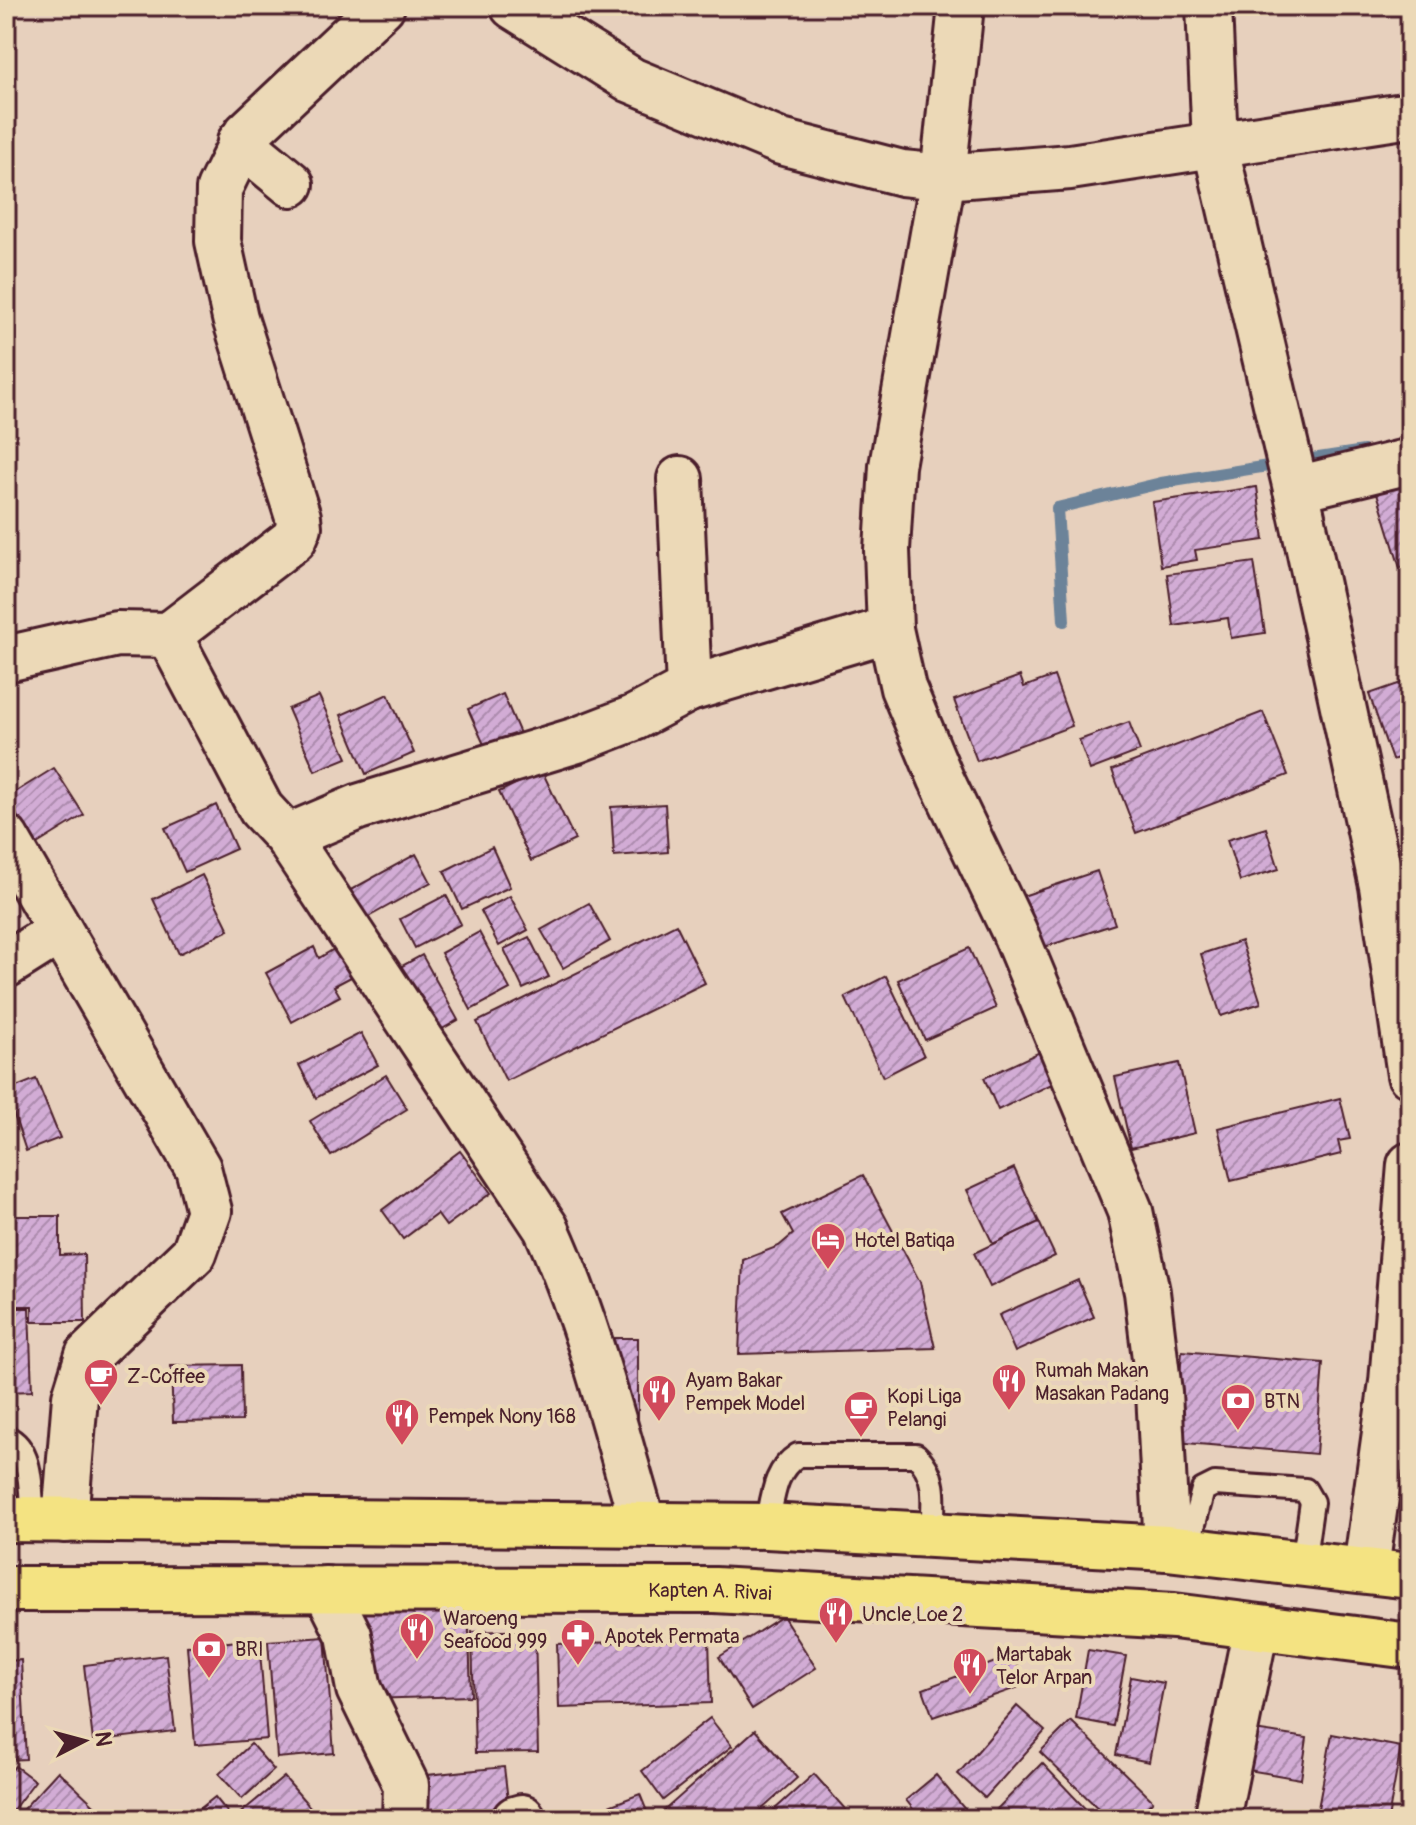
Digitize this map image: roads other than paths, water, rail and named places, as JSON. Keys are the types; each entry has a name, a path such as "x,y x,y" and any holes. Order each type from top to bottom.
{"main road":[{"path":"35,1520 767,1526 1177,1549 1410,1576"},
{"name":"Kapten A. Rivai","path":"6,1589 715,1590 1174,1616 1410,1646"}],"street":[{"path":"513,6 631,80 781,142 902,173 943,177 1070,167 1410,115"},
{"path":"961,6 943,177 892,466 887,550 890,629 909,701 941,779 1014,931 1130,1211 1147,1292 1177,1549"},
{"path":"1209,6 1215,144 1294,484 1396,883 1410,1075"},
{"path":"6,659 117,634 169,635 294,539 299,527 235,318 218,241 219,189 240,142 365,12"},
{"path":"240,142 291,184"},
{"path":"1294,484 1410,461"},
{"path":"680,479 689,689"},
{"path":"287,837 358,807 577,740 634,718 689,689 890,629"},
{"path":"169,635 261,809 287,837 546,1228 588,1334 643,1524"},
{"path":"6,838 198,1168 209,1211 194,1253 88,1355 35,1520"},
{"path":"6,965 60,931"},
{"path":"1366,1569 1392,1382 1410,1165"},
{"path":"326,1589 349,1635 359,1689 406,1785 405,1819"},
{"path":"1187,1819 1221,1802 1256,1627"}],"lane":[{"path":"6,1437 18,1442 25,1455 35,1520"},
{"path":"767,1526 777,1477 785,1464 798,1455 916,1455 927,1465 933,1483 932,1534"},
{"path":"1177,1549 1203,1490 1215,1484 1305,1490 1312,1502 1303,1564"}],"waterway":[{"path":"1299,461 1364,451"},
{"path":"1064,621 1057,508 1161,483 1281,464"}],"place":[{"name":"Hotel Batiqa","path":"828,1271"},
{"name":"Z-Coffee","path":"101,1407"},
{"name":"Rumah Makan Masakan Padang","path":"1009,1412"},
{"name":"Ayam Bakar Pempek Model","path":"659,1423"},
{"name":"BTN","path":"1238,1432"},
{"name":"Kopi Liga Pelangi","path":"861,1439"},
{"name":"Pempek Nony 168","path":"402,1447"},
{"name":"Uncle Loe 2","path":"836,1645"},
{"name":"Waroeng Seafood 999","path":"417,1661"},
{"name":"Apotek Permata","path":"578,1667"},
{"name":"BRI","path":"209,1680"},
{"name":"Martabak Telor Arpan","path":"970,1696"}]}
